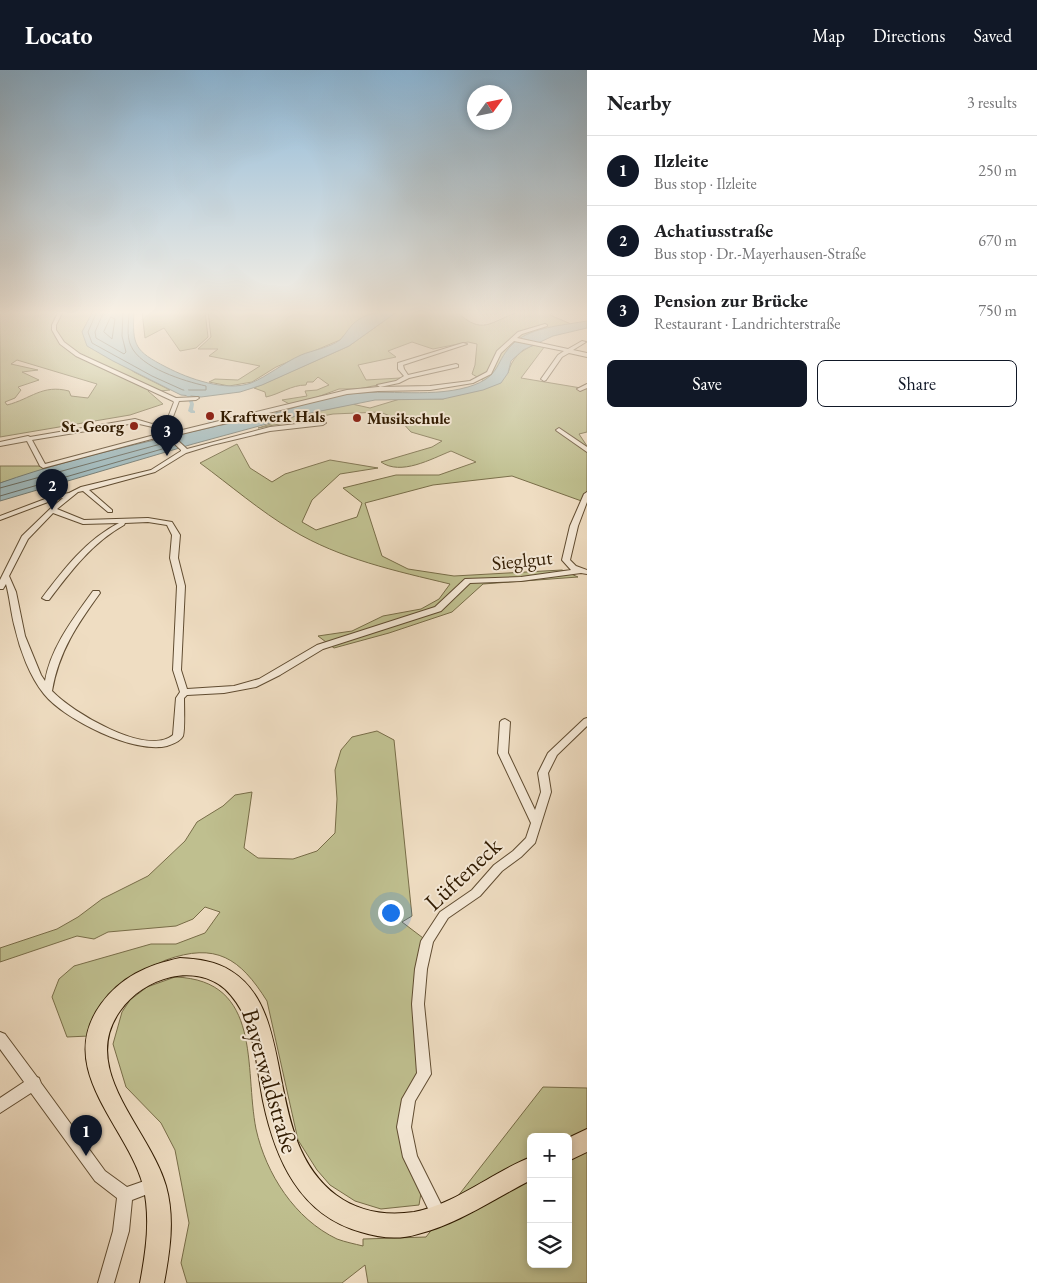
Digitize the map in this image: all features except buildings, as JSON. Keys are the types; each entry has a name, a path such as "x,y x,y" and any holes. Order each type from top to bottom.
{"main road":[{"name":"Bayerwaldstraße","path":"152,1283 159,1232 159,1211 154,1184 142,1155 103,1083 97,1066 96,1041 103,1017 128,987 156,971 168,967 191,966 207,969 230,982 249,1004 261,1035 274,1101 288,1149 300,1174 319,1196 342,1214 372,1225 404,1226 439,1216 527,1170"},
{"path":"572,1148 587,1140"}],"street":[{"path":"105,368 175,400 194,398"},
{"path":"401,368 406,377"},
{"path":"28,438 43,466 163,434 170,435 209,424 397,382 406,377 449,368"},
{"path":"353,392 430,388 478,380 489,373 491,368"},
{"path":"544,378 552,368"},
{"path":"580,389 587,386"},
{"path":"153,425 169,421 177,402 175,400"},
{"path":"0,444 135,421 153,425 170,435 184,451"},
{"path":"0,587 7,578 20,544 52,510 70,495 83,488 153,471 184,451 270,429 322,422"},
{"path":"559,430 587,450"},
{"path":"95,443 101,450"},
{"path":"83,488 110,511"},
{"path":"583,571 569,565 566,560 574,526 587,494"},
{"path":"0,518 55,497 70,495"},
{"path":"7,578 13,592 14,611 21,638 47,692 58,704 128,740 150,744 173,741 178,736 180,698 184,692 177,670 181,586 174,558 176,535 170,523 163,521 83,522 52,510"},
{"path":"46,598 92,545 111,529 129,521"},
{"name":"Sieglgut","path":"184,692 231,689 262,681 302,656 320,648 429,613 438,608 468,581 521,579 583,571"},
{"path":"47,692 49,677 63,640 96,593"},
{"name":"Lüfteneck","path":"439,1216 410,1156 404,1127 409,1099 424,1074 418,1004 421,969 427,941 444,915 476,893 498,868 517,854 531,840 546,792 543,773 553,753 587,721"},
{"path":"505,722 503,753 536,823"},
{"path":"0,1038 34,1082 100,1176 126,1196"},
{"path":"0,1106 34,1082"},
{"path":"126,1196 154,1184"},
{"path":"106,1283 121,1231 126,1196"}],"green space":[{"path":"0,368 27,368 38,370 22,372 39,380 18,387 21,390 15,398 5,402 7,405 51,389 69,391 71,396 88,398 97,384 42,368 128,368 170,390 160,391 155,389 148,391 163,404 130,415 0,437"},
{"path":"257,368 275,368 252,382 229,386 209,382 215,379 238,380"},
{"path":"300,368 359,368 366,380 400,378 398,381 358,389 339,389 293,406 282,400 307,396 305,391 317,390 329,385 318,377 313,382 307,382 306,385 295,386 266,397 265,392 254,388"},
{"path":"474,368 496,368 484,381 472,374"},
{"path":"510,368 529,368 521,378 587,389 587,432 579,434 587,446 587,503 512,476 433,485 365,503 382,556 408,569 454,576 562,570 578,577 483,584 452,612 389,633 334,648 318,636 352,631 383,616 421,609 439,599 450,584 369,563 310,540 268,515 200,463 237,444 250,468 272,482 285,474 330,460 378,468 340,474 312,500 302,522 316,530 357,517 362,503 343,488 396,475 439,475 476,462 451,451 407,467 389,466 381,462 432,447 442,441 411,432 400,420 380,412 333,414 258,428 296,416 352,404 370,408 400,399 443,399 508,373"},
{"path":"0,466 43,466 47,470 0,483"},
{"path":"377,731 394,740 412,916 402,922 427,941 421,969 424,1074 404,1127 421,1193 419,1205 381,1209 355,1201 330,1185 317,1170 298,1140 267,1001 247,974 236,964 213,954 199,953 166,960 147,968 124,985 89,1036 67,1037 52,997 59,979 74,966 151,944 176,944 205,933 220,912 205,907 193,919 176,926 108,932 94,939 77,936 0,962 0,948 57,929 78,917 102,899 148,876 185,841 197,822 223,806 235,795 252,792 244,848 258,858 293,859 317,851 335,833 337,799 335,770 341,750 352,737"},
{"path":"175,977 203,982 223,993 236,1010 244,1031 256,1129 267,1162 275,1178 284,1193 308,1220 337,1239 363,1246 363,1239 426,1237 543,1087 587,1088 587,1283 368,1283 365,1265 342,1283 187,1283 181,1263 189,1223 175,1150 161,1123 126,1087 113,1044 122,1012 130,1000 147,987"}],"water":[{"path":"126,368 167,368 196,380 230,386 251,383 279,368 301,368 262,385 240,392 201,397 181,395"},
{"path":"497,368 509,368 501,383 483,390 443,399 375,400 296,416 193,444 0,501 0,483 67,462 271,414 336,396 369,392 436,392 468,387 487,378"}],"waterway":[{"path":"185,387 192,404 190,411 193,412"},
{"path":"208,419 220,429"}],"place":[{"name":"Kraftwerk Hals","path":"210,416"},
{"name":"Musikschule","path":"357,418"},
{"name":"St. Georg","path":"134,426"},
{"name":"Pension zur Brücke","path":"167,456"},
{"name":"Achatiusstraße","path":"52,510"},
{"name":"Ilzleite","path":"86,1156"}]}
